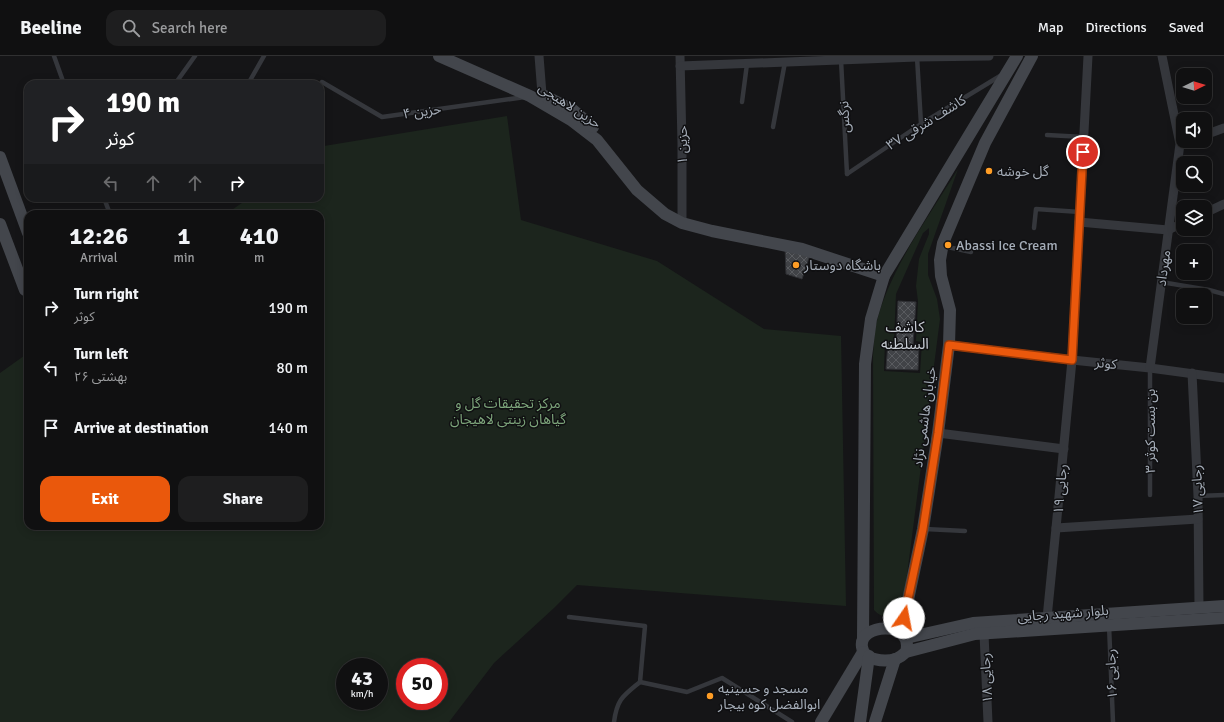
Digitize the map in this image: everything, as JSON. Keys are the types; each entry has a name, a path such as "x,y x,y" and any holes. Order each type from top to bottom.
{"main road":[{"name":"حزین لاهیجی","path":"439,56 573,110 602,134 645,191 682,223 712,231 802,249 884,276"},
{"name":"حزین لاهیجی","path":"457,56 536,95"},
{"path":"860,722 866,654 862,646 865,364 871,319 884,276 1017,56"},
{"name":"خیابان هاشمی نژاد","path":"904,635 938,433 949,345 950,310 941,276 940,260 943,246 985,142 1032,56"},
{"path":"0,157 24,222"},
{"path":"0,224 24,287"},
{"name":"بلوار شهید رجایی","path":"904,635 939,630 973,622 1224,606"},
{"name":"بلوار شهید رجایی","path":"906,652 975,634 1224,618"},
{"path":"863,638 868,633 885,628 904,635 908,645 906,652 895,659 885,661 866,654"},
{"path":"939,630 936,633 936,638 937,640 945,642"},
{"path":"821,722 866,654"},
{"path":"875,722 895,659"}],"street":[{"path":"536,95 539,56"},
{"name":"حزین ۱","path":"680,56 682,223"},
{"path":"680,66 748,64 784,59 841,60 889,57 989,56"},
{"path":"1027,56 1032,56"},
{"name":"رجایی ۱۹","path":"1047,618 1072,360 1088,56"},
{"name":"مهرداد","path":"1162,56 1176,112"},
{"path":"1212,132 1224,128"},
{"name":"مهرداد","path":"1150,368 1168,230 1183,148"},
{"path":"1212,210 1224,204"},
{"path":"1079,222 1168,230 1176,226"},
{"name":"کوثر","path":"949,345 1224,378"},
{"name":"رجایی ۱۷","path":"1192,373 1198,496 1199,608"},
{"path":"938,433 1064,449"},
{"path":"1056,528 1198,519"},
{"name":"رجایی ۱۸","path":"984,634 988,722"}],"lane":[{"path":"54,56 63,80"},
{"path":"178,80 195,56"},
{"path":"250,80 264,56"},
{"path":"917,57 921,124"},
{"path":"773,127 784,59"},
{"name":"نرگس","path":"841,60 847,174"},
{"path":"742,102 748,64"},
{"name":"کاشف شرقی ۳۷","path":"847,174 921,124 1007,72"},
{"name":"حزین ۴","path":"324,83 382,117 536,95"},
{"path":"1047,136 1084,137"},
{"path":"1034,228 1036,210 1080,212"},
{"path":"943,246 971,252"},
{"path":"1161,282 1224,294"},
{"name":"بن بست کوثر ۳","path":"1150,368 1150,495"},
{"path":"1198,496 1224,495"},
{"path":"923,529 966,531"},
{"path":"569,617 645,626 640,682 624,695 616,708 614,722"},
{"name":"رجایی ۱۶","path":"1109,625 1113,722"},
{"path":"640,682 687,692 722,678 792,722"}],"green space":[{"name":"مرکز تحقیقات گل و گیاهان زینتی لاهیجان","path":"507,116 521,220 657,261 764,329 841,336 846,606 577,585 494,663 449,722 0,722 0,373 24,356 24,530 324,530 324,210 232,210 243,202 324,202 324,146"},
{"path":"958,169 928,254 928,275 937,299 940,319 903,606 894,616 886,617 881,616 874,610 873,356 875,329 882,305 900,265 922,225","holes":["929,228 929,234 919,259 916,286 918,301 916,341 922,342 920,373 884,371 885,341 894,341 896,294 923,233"]}],"building":[{"name":"باشگاه دوستار","path":"785,247 810,255 802,279 786,274"},
{"path":"898,301 916,302 913,344 919,344 918,370 886,369 888,342 896,343"}],"place":[{"name":"گل خوشه","path":"989,171"},
{"name":"Abassi Ice Cream","path":"948,245"},
{"name":"باشگاه دوستار","path":"796,265"},
{"name":"مسجد و حسینیه ابوالفضل کوه بیجار","path":"710,696"}],"district":[{"name":"کاشف السلطنه","path":"905,336"}],"route":[{"path":"904,618 923,529 938,433 949,345 1072,360 1083,152"}]}
